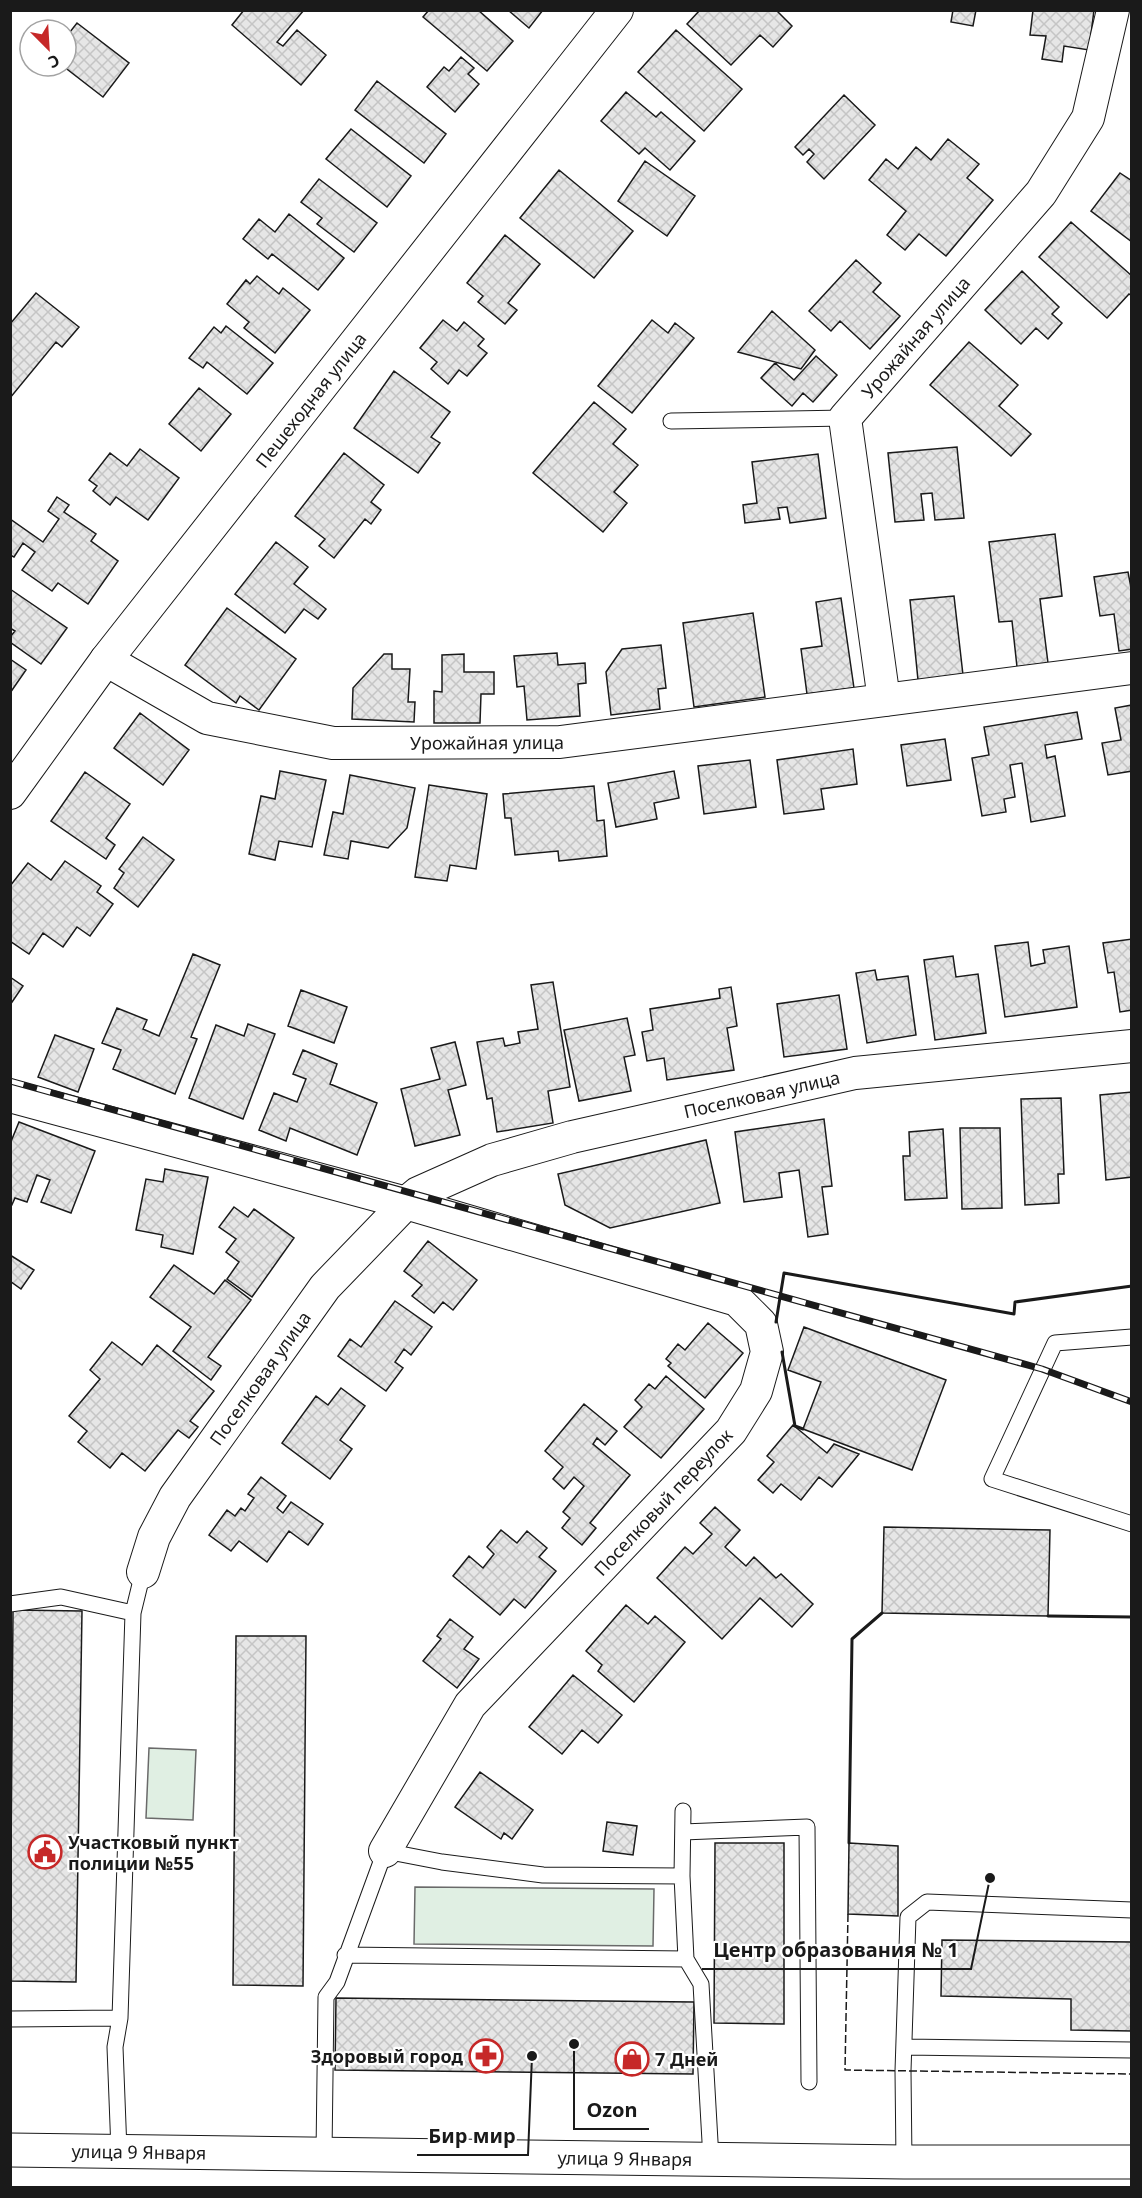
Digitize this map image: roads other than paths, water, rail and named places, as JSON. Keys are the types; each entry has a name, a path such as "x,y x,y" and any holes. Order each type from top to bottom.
{"main road":[{"name":"улица 9 Января","path":"10,2150 711,2160 999,2175 1131,2162"}],"street":[{"name":"Пешеходная улица","path":"10,793 106,660 617,10"},
{"name":"Урожайная улица","path":"845,418 1041,193 1088,118 1113,10"},
{"path":"845,418 885,700"},
{"name":"Урожайная улица","path":"106,660 207,718 333,743 560,742 1131,668"},
{"name":"Поселковая улица","path":"143,1572 154,1537 175,1497 325,1287 418,1193 492,1160 572,1137 855,1073 1131,1046"},
{"path":"10,1096 406,1203"},
{"name":"Поселковый переулок","path":"385,1851 470,1705 731,1431 756,1391 767,1352 761,1324 737,1300 406,1203"}],"lane":[{"path":"671,421 845,418"},
{"path":"1131,1337 1055,1343 992,1479 1131,1524"},
{"path":"119,2151 115,2047 120,2018 133,1613 143,1572"},
{"path":"10,1604 61,1597 133,1613"},
{"path":"683,1811 682,1876 686,1959 701,1984 711,2160"},
{"path":"683,1832 807,1827 808,2082"},
{"path":"324,2154 326,1997 338,1982 345,1955 385,1851 442,1862 543,1875 682,1876"},
{"path":"914,2171 904,2047 908,1917 927,1902 1131,1910"},
{"path":"345,1955 686,1959"},
{"path":"10,2019 120,2018"},
{"path":"904,2047 1131,2050"}],"railway":[{"path":"10,1081 1042,1369 1132,1402"}],"place":[{"name":"Участковый пункт полиции №55","path":"45,1852"},
{"name":"Центр образования № 1","path":"990,1878"},
{"name":"Ozon","path":"574,2044"},
{"name":"Здоровый город","path":"486,2056"},
{"name":"Бир мир","path":"532,2056"},
{"name":"7 Дней","path":"632,2059"}]}
